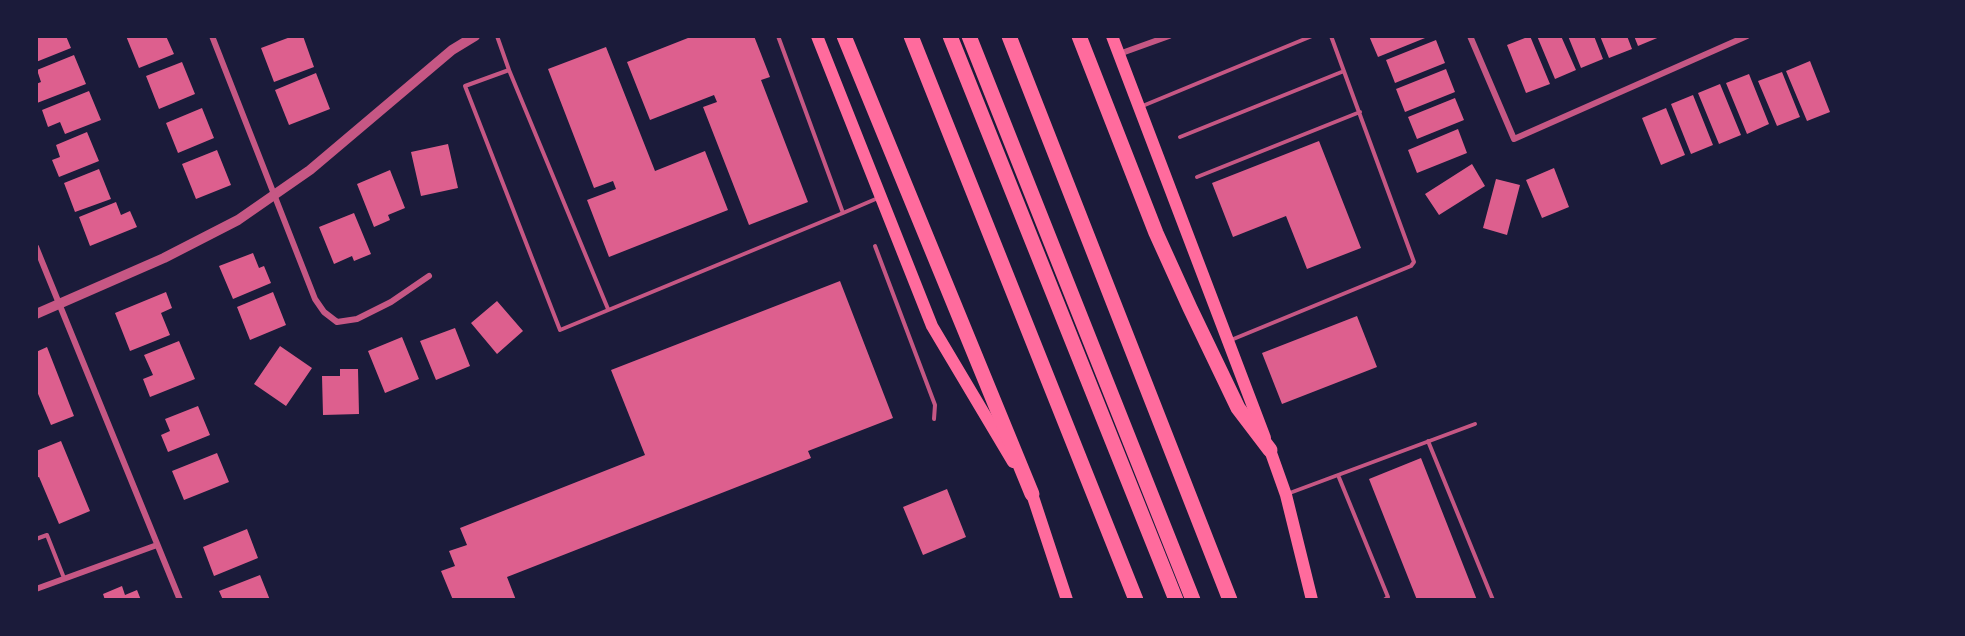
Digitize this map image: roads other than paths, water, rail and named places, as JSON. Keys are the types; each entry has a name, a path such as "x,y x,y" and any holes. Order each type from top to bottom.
{"highway":[{"path":"843,36 902,174 1032,494"},
{"path":"849,36 902,174"},
{"path":"911,36 1136,600"},
{"path":"950,36 1176,600"},
{"path":"969,36 1193,600"},
{"path":"1009,36 1230,600"},
{"path":"1079,36 1156,233 1190,308 1238,408 1270,450"}],"main road":[{"path":"817,36 932,326 1032,494 1066,600"},
{"path":"1112,36 1286,495 1312,600"}],"street":[{"path":"212,36 315,299 324,312 337,322 357,319 391,302 429,276"},
{"path":"36,314 164,258 238,220 310,170 378,115 452,50 475,36"},
{"path":"1119,54 1169,36"},
{"path":"1470,36 1514,139 1747,36"},
{"path":"36,247 180,600"},
{"path":"36,589 157,545"}],"lane":[{"path":"497,36 608,309"},
{"path":"778,36 843,213"},
{"path":"1140,107 1312,36"},
{"path":"1228,341 1411,267 1414,262 1331,36"},
{"path":"509,70 465,86 560,330 881,196"},
{"path":"1180,137 1344,71"},
{"path":"1197,177 1360,112"},
{"path":"875,246 935,405 934,419"},
{"path":"1286,495 1475,424"},
{"path":"1428,441 1493,600"},
{"path":"1338,475 1387,599"},
{"path":"36,539 47,536 64,578"}]}
